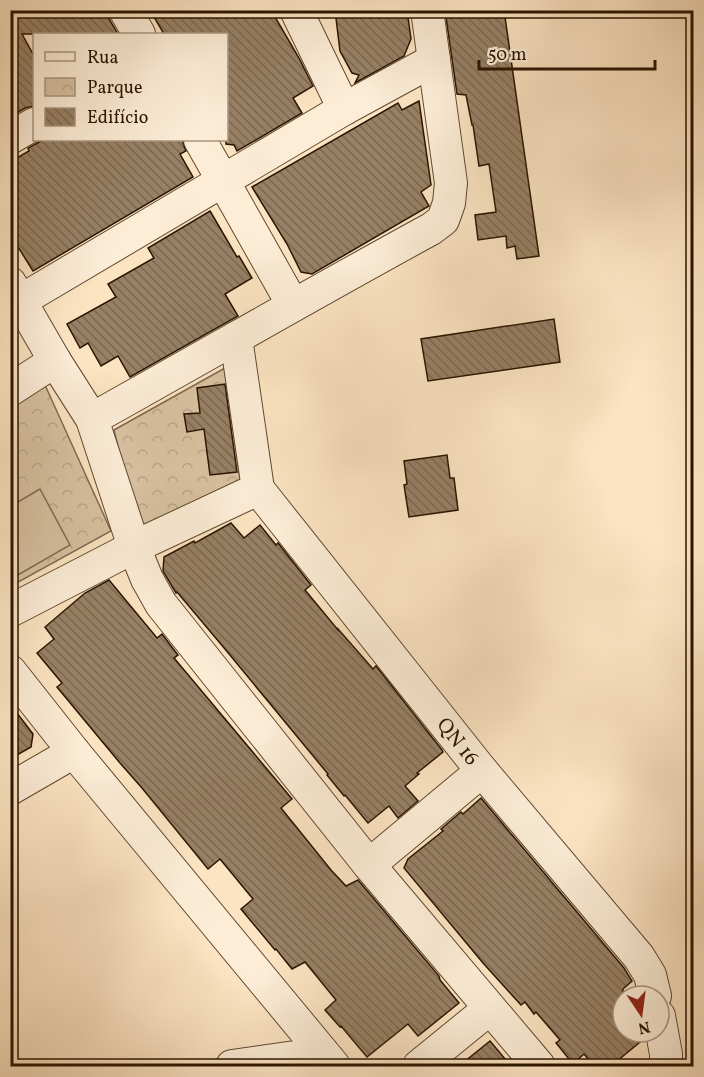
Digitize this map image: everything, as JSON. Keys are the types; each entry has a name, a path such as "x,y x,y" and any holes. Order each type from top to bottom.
{"street":[{"path":"125,10 138,33"},
{"path":"296,10 344,109"},
{"path":"92,419 431,229 443,220 449,203 451,183 427,10"},
{"path":"434,60 344,109 224,180 15,292 92,419 134,547 147,579 161,604 369,865 539,1066"},
{"path":"10,138 33,125"},
{"path":"201,141 293,305"},
{"path":"10,611 134,547 258,489 236,338"},
{"path":"10,390 55,361"},
{"name":"QN 16","path":"258,489 482,771 639,957 650,975 652,984"},
{"path":"10,671 328,1060"},
{"path":"10,789 75,752"},
{"path":"369,865 482,771"},
{"path":"419,1066 489,1009"},
{"path":"664,1044 666,1066"},
{"path":"232,1066 328,1060"}],"green space":[{"path":"225,368 241,487 138,527 114,430"},
{"path":"45,385 111,531 11,586 10,408"},
{"path":"40,489 70,545 11,579 11,506"}],"building":[{"path":"10,10 107,10 109,19 117,33 22,34 33,54 33,106 10,117"},
{"path":"165,10 271,10 313,86 293,98 302,113 237,151 234,145 226,144 228,141 228,33 163,33 154,17"},
{"path":"335,10 407,10 411,39 404,56 355,83 359,75 352,73 340,51"},
{"path":"445,10 504,10 539,256 517,259 515,246 507,248 506,236 478,240 475,215 496,212 489,164 479,166 466,95 457,94"},
{"path":"419,101 431,185 421,192 429,206 312,274 301,272 287,244 252,187 398,103 402,110"},
{"path":"41,141 182,141 186,151 180,154 193,177 33,271 10,234 10,162 29,151 28,148"},
{"path":"210,211 252,278 225,294 238,316 130,377 118,356 101,366 88,343 80,348 67,324 116,297 108,284 154,258 148,248"},
{"path":"554,319 560,362 428,381 421,339"},
{"path":"225,384 237,472 210,475 204,429 187,432 184,414 200,413 197,388"},
{"path":"447,455 450,478 454,478 458,510 409,517 404,485 407,484 404,461"},
{"path":"231,523 244,538 260,525 276,545 278,543 311,585 305,590 373,669 376,666 442,750 443,752 405,786 418,801 398,818 389,806 368,823 176,593 163,571 164,557"},
{"path":"109,580 157,638 162,634 178,655 174,658 292,799 281,808 331,870 346,886 358,880 459,1003 418,1036 408,1024 367,1057 325,1010 336,1000 305,962 292,969 241,909 253,899 220,859 208,869 57,687 62,683 37,653 54,639 45,627 85,593"},
{"path":"10,704 33,734 31,747 10,759"},
{"path":"481,798 624,968 632,981 629,984 611,984 611,1044 638,1044 611,1066 594,1066 584,1054 573,1064 556,1043 560,1040 536,1012 534,1014 525,1002 521,1005 404,868 408,859 443,831 441,829 461,812 463,814"},
{"path":"490,1041 511,1066 459,1066"}]}
